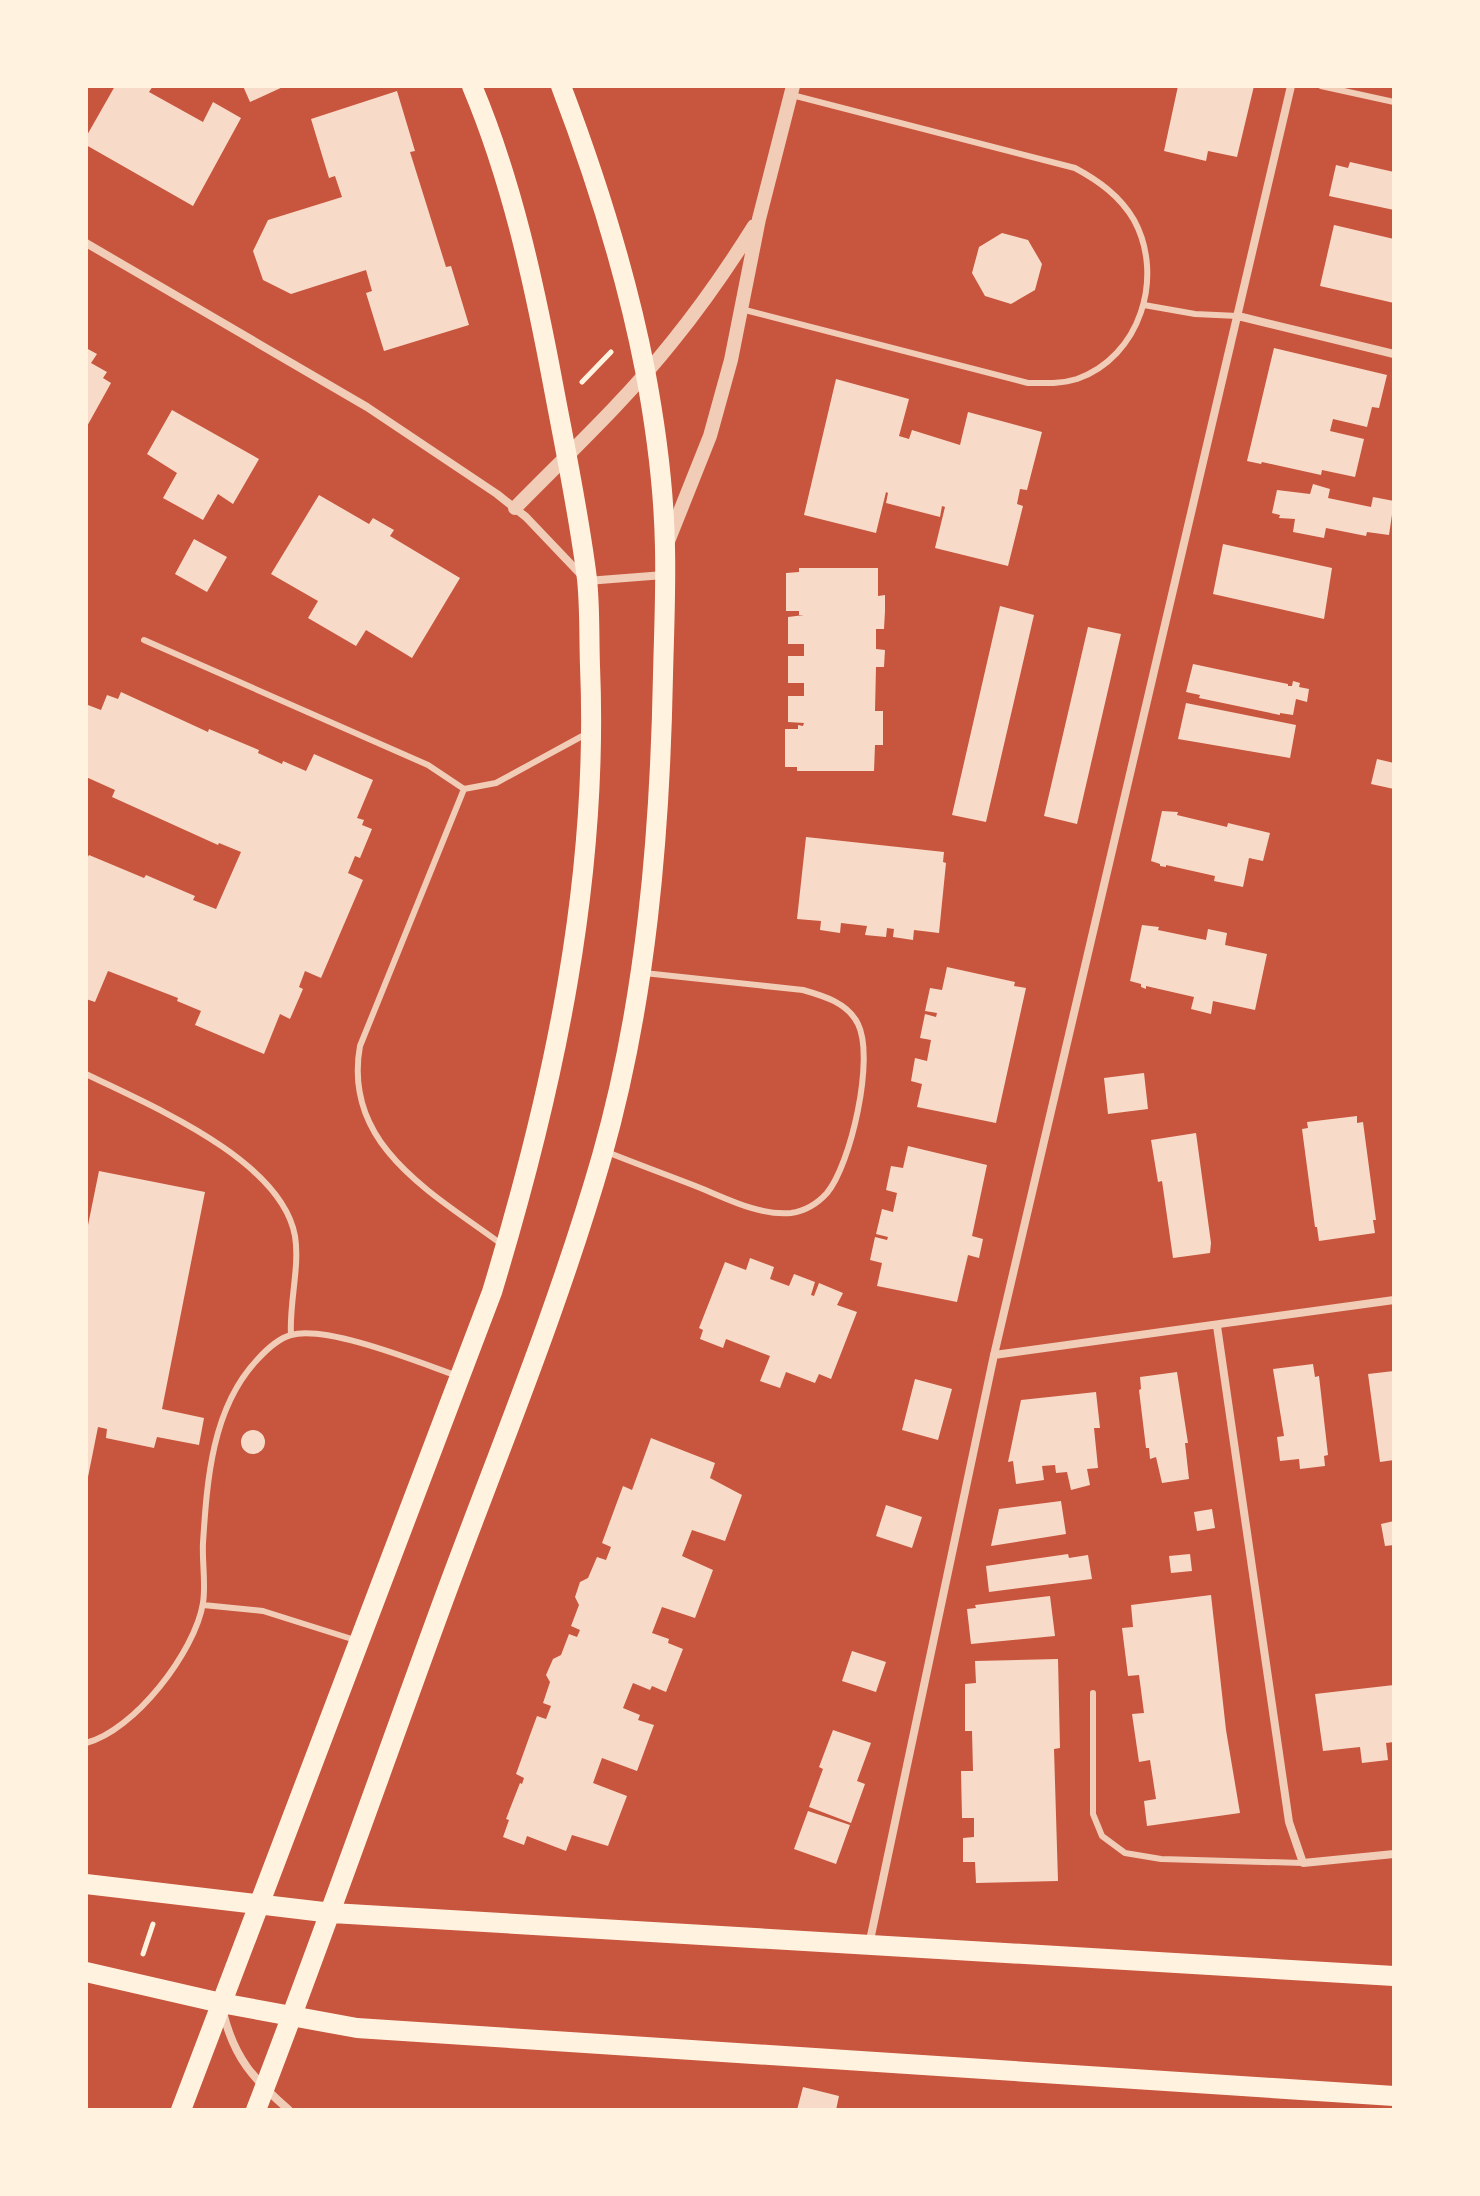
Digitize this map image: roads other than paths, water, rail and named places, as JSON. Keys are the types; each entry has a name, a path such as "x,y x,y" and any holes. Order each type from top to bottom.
{"main road":[{"path":"181,2110 492,1292 540,1123 557,1050 580,907 593,730 587,581 542,321 515,211 472,86"},
{"path":"256,2110 332,1913 444,1600 569,1266 603,1151 625,1060 640,973 658,812 665,575 661,491 645,374 627,287 587,154 561,86"},
{"path":"86,1884 332,1913 1394,1976"},
{"path":"86,1972 221,2003 373,2029 1394,2096"}],"street":[{"path":"869,1945 994,1355 1291,86"},
{"path":"665,548 710,436 731,360 759,219 792,91"},
{"path":"515,508 645,374 710,293 759,219"},
{"path":"86,243 367,407 515,508 587,581 665,575"},
{"path":"1238,316 1394,354"},
{"path":"994,1355 1394,1300"},
{"path":"1217,1326 1289,1822 1303,1863 1394,1854"},
{"path":"221,2003 229,2034 243,2064 264,2089 289,2110"}],"lane":[{"path":"1321,86 1394,102"},
{"path":"741,309 1028,383 1053,384 1077,379 1099,368 1115,355 1137,324 1144,305 1147,262 1143,241 1123,204 1093,178 1075,168 792,91"},
{"path":"1144,305 1195,314 1238,316"},
{"path":"144,640 428,765 464,789 496,783 593,730"},
{"path":"464,789 360,1046 356,1069 363,1107 386,1153 506,1247"},
{"path":"603,1151 749,1207 791,1213 810,1207 826,1194 846,1159 853,1132 865,1059 864,1039 858,1022 845,1008 826,996 803,990 640,973"},
{"path":"86,1074 192,1125 247,1167 280,1199 295,1236 291,1335"},
{"path":"86,1743 96,1740 131,1717 163,1682 188,1642 203,1605 208,1485 215,1443 225,1410 247,1371 270,1346 291,1335 362,1342 460,1377"},
{"path":"203,1605 263,1611 359,1641"},
{"path":"1093,1693 1093,1814 1102,1836 1125,1853 1161,1859 1303,1863"}]}
